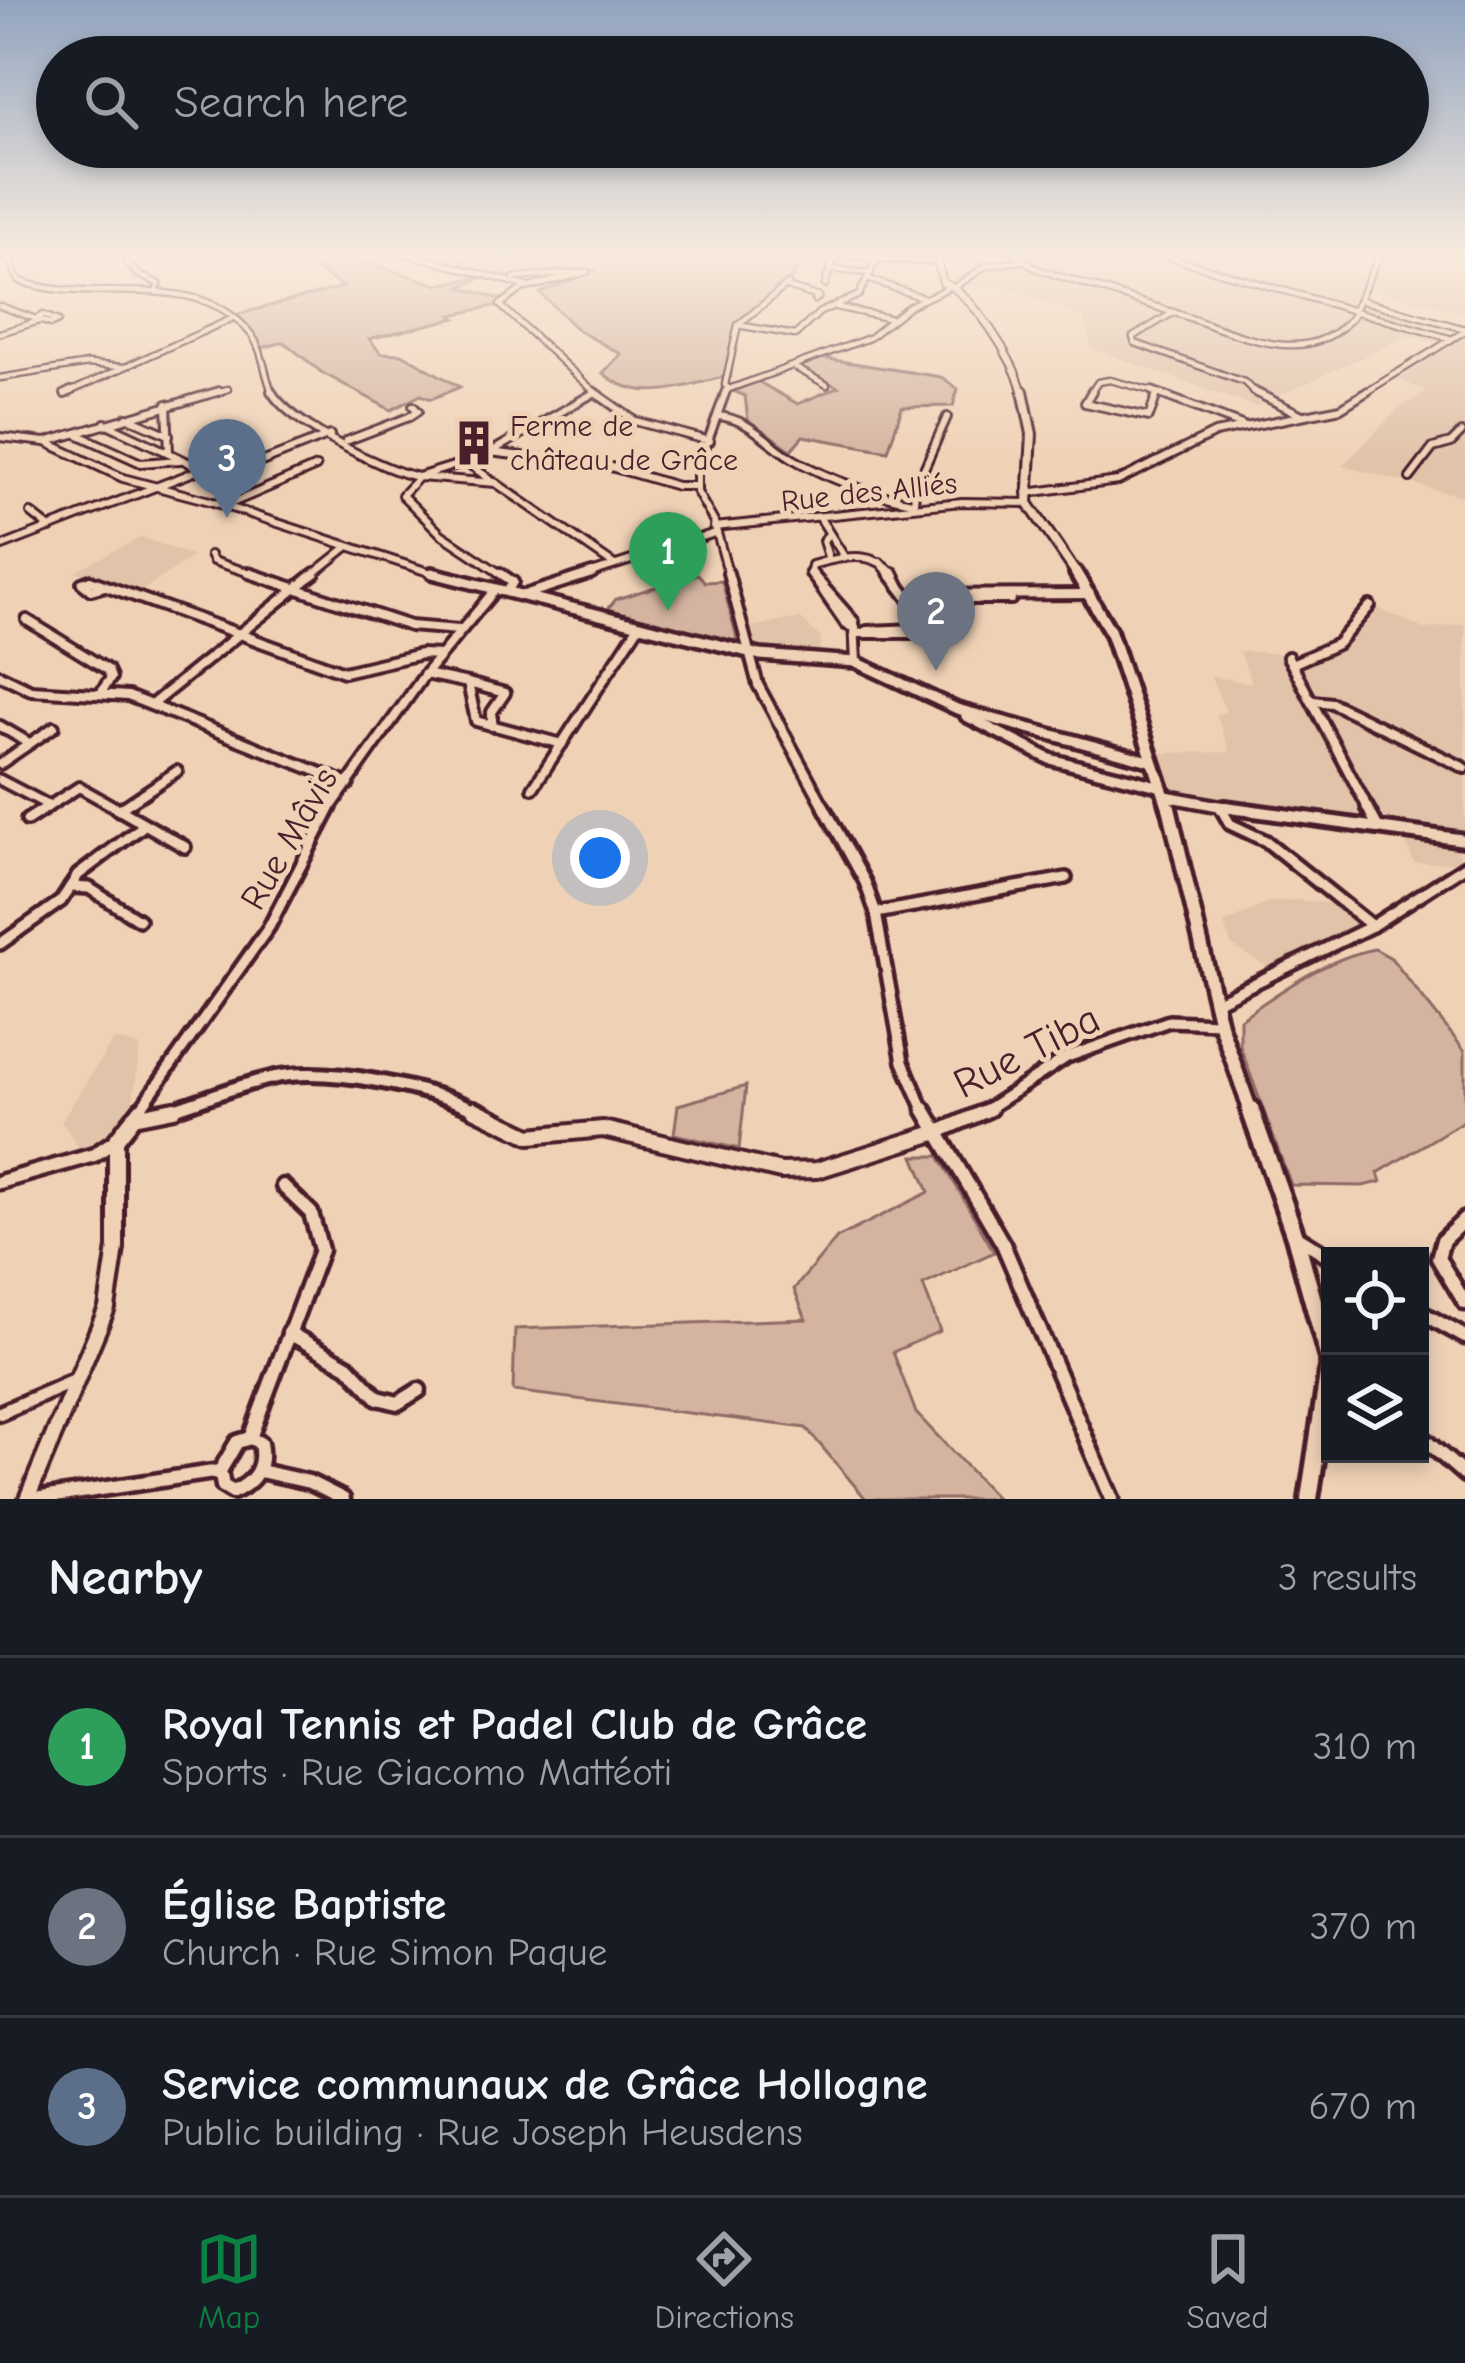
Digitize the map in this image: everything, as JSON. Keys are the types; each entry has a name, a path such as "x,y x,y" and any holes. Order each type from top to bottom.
{"main road":[{"path":"984,322 1020,379 1032,434 1028,498 1093,597 1164,792 1220,1024 1295,1236 1328,1355"},
{"path":"1309,1499 1321,1421"}],"street":[{"path":"0,333 31,322"},
{"path":"65,394 224,322"},
{"path":"235,322 247,330 260,353 268,392 280,405 382,466 419,477 496,483"},
{"path":"521,322 592,394 647,430 710,441"},
{"path":"730,389 725,385 742,322"},
{"path":"738,325 795,335 809,322"},
{"path":"889,322 869,338 724,393 695,486 715,530 758,685 850,852 877,918 899,1050 935,1133 1003,1244 1067,1404 1112,1499"},
{"path":"1158,322 1133,338 1135,343 1244,382 1263,401 1304,416"},
{"path":"1206,322 1294,349 1309,347 1348,322"},
{"path":"1395,322 1452,339 1465,330"},
{"name":"Rue des Alliés","path":"523,596 715,530 914,505 1028,498 1130,477 1215,434 1340,408 1452,339"},
{"path":"0,378 24,378 90,361 124,367"},
{"path":"790,366 827,385"},
{"path":"1157,394 1149,417 1085,404 1103,381 1157,394 1229,416 1243,426"},
{"path":"46,442 228,388"},
{"path":"592,394 490,452 419,477 402,495 403,501 523,596 747,652 856,662 1050,758 1220,807 1462,839 1465,855"},
{"path":"167,404 170,453"},
{"path":"346,441 409,417 418,411 412,406"},
{"path":"149,409 169,419"},
{"path":"124,416 169,435"},
{"path":"718,416 743,418 766,440 817,470 914,505 947,416"},
{"path":"103,422 180,460 197,463 202,470"},
{"path":"1410,478 1433,448 1463,434 1465,424"},
{"path":"76,432 145,466 165,467 180,460"},
{"path":"0,548 202,470 259,463 330,435"},
{"path":"0,437 46,442 123,478 495,590 539,588"},
{"path":"517,437 518,456"},
{"path":"490,452 611,467 677,486 695,486"},
{"path":"466,463 614,564"},
{"path":"225,506 316,466"},
{"path":"31,514 50,528"},
{"path":"820,518 844,558"},
{"path":"827,536 823,544 829,560"},
{"path":"152,705 346,548"},
{"path":"210,555 213,561 410,626 434,624 460,630"},
{"path":"829,560 881,560 919,619 926,621 926,628 860,631 846,624 809,577 812,565 829,560"},
{"path":"105,586 344,672 421,654 440,655"},
{"name":"Rue Mâvis","path":"134,1117 268,927 325,817 425,674 495,590"},
{"path":"906,594 1093,597"},
{"path":"1370,606 1343,643 1323,656 1290,660 1379,829"},
{"path":"27,620 108,670 112,678 102,691"},
{"path":"533,788 638,627"},
{"path":"856,662 860,631"},
{"path":"425,674 505,692 491,712 492,726"},
{"path":"0,675 30,694 102,691 152,705 349,784"},
{"path":"468,683 476,721 562,744"},
{"path":"474,698 492,689"},
{"path":"1312,701 1332,703 1465,768"},
{"path":"957,709 1153,762"},
{"path":"475,710 491,712"},
{"path":"0,726 29,743"},
{"path":"0,764 54,727"},
{"path":"119,809 177,771"},
{"path":"0,780 46,804"},
{"path":"26,820 79,787 185,847"},
{"path":"1220,807 1230,824 1266,842 1372,926"},
{"path":"0,944 61,901 68,887 142,826"},
{"path":"1214,1003 1372,926 1465,866"},
{"path":"877,918 1066,878"},
{"path":"68,887 89,888 139,920"},
{"name":"Rue Tiba","path":"935,1133 998,1105 1067,1057 1169,1021 1220,1024"},
{"path":"0,1182 94,1155 116,1140 134,1117 145,1118 273,1077 310,1073 448,1096 530,1136 603,1129 781,1171 817,1171 935,1133"},
{"path":"116,1140 118,1185 109,1305 35,1469 31,1499 220,1471"},
{"path":"250,1438 321,1250 320,1226 308,1206 283,1186"},
{"path":"1465,1219 1440,1237 1437,1247 1446,1276 1465,1303"},
{"path":"1295,1236 1321,1252"},
{"path":"1429,1317 1465,1337"},
{"path":"289,1334 348,1366 378,1398 398,1403 419,1390"},
{"path":"0,1413 76,1380"},
{"path":"250,1438 260,1443 264,1456 260,1471 250,1493 233,1492 223,1486 220,1471 237,1442 250,1438"},
{"path":"1429,1444 1465,1475"},
{"path":"260,1471 309,1482 343,1499"}],"shaded area":[{"path":"237,322 440,322 369,339 381,353 402,354 460,387 431,399 421,395 391,410 321,372 284,342 262,348"},
{"path":"570,322 739,322 724,377 646,391 617,383 603,373 621,354"},
{"path":"1085,322 1433,322 1423,329 1443,338 1438,343 1410,335 1255,407 1091,348"},
{"path":"1465,336 1465,497 1342,466 1397,410 1426,391 1398,379"},
{"path":"821,358 941,377 958,389 953,406 902,407 888,451 803,436 791,450 748,420 745,396 733,391 757,381 798,404 838,387 796,366"},
{"path":"141,537 193,556 139,593 75,571"},
{"path":"698,574 705,582 722,581 737,638 731,643 604,614 616,599"},
{"path":"1376,607 1424,629 1465,624 1465,832 1453,832 1462,862 1414,863 1400,828 1238,807 1171,792 1155,753 1230,752 1216,714 1226,712 1210,676 1252,683 1239,651 1305,655 1338,649"},
{"path":"800,618 821,638 819,653 751,651 745,628"},
{"path":"1269,902 1337,904 1362,922 1271,969 1231,945 1224,924"},
{"path":"1375,949 1391,958 1465,1051 1465,1120 1378,1173 1381,1182 1291,1185 1240,1046 1240,1019 1322,968"},
{"path":"114,1039 140,1046 132,1110 118,1133 82,1153 61,1121"},
{"path":"746,1086 739,1149 674,1134 678,1105"},
{"path":"914,1156 939,1156 994,1252 923,1285 940,1331 893,1352 916,1413 997,1499 866,1499 806,1428 513,1391 515,1329 806,1319 794,1289 837,1238 929,1192"}],"place":[{"name":"Ferme de château de Grâce","path":"474,443"},
{"name":"Service communaux de Grâce Hollogne","path":"227,518"},
{"name":"Royal Tennis et Padel Club de Grâce","path":"668,611"},
{"name":"Église Baptiste","path":"936,671"}]}
